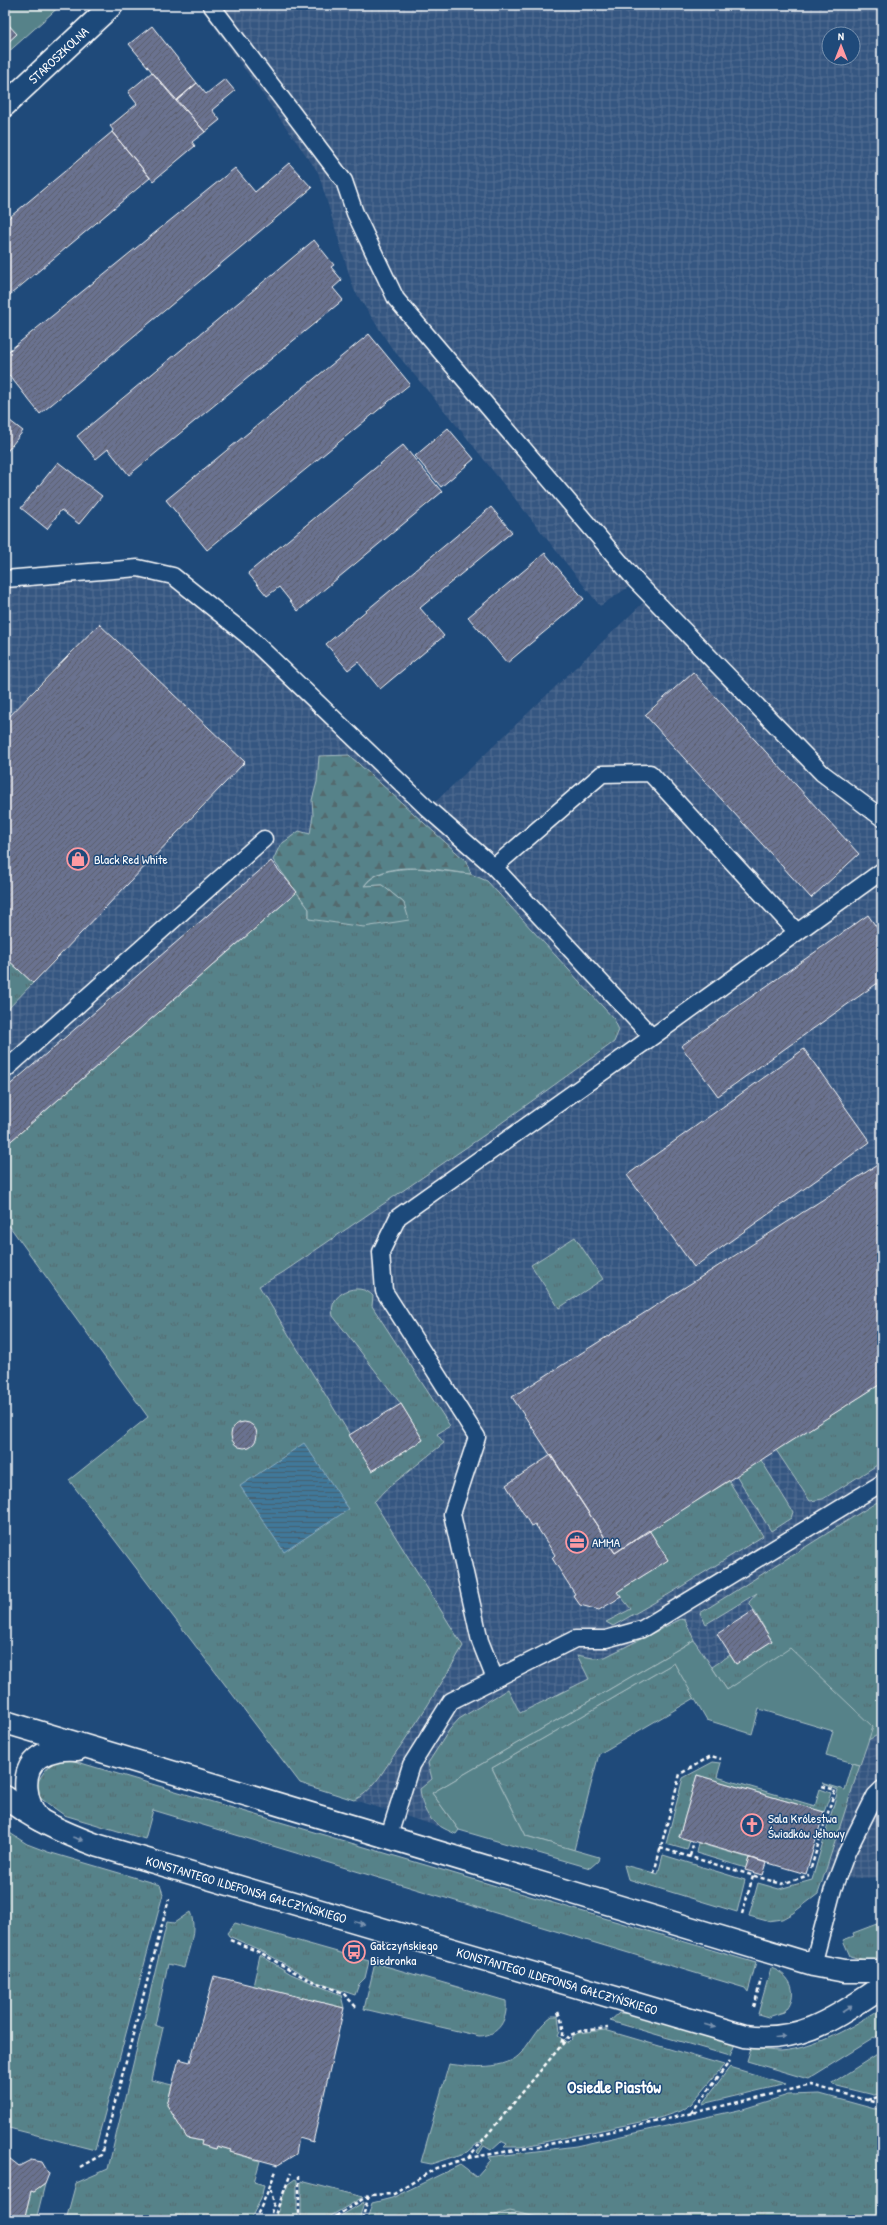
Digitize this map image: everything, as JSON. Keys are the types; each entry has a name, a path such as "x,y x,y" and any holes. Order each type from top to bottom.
{"street":[{"name":"STAROSZKOLNA","path":"5,105 112,5"},
{"name":"KONSTANTEGO ILDEFONSA GAŁCZYŃSKIEGO","path":"5,1722 388,1839 813,1965 845,1972 882,1971"},
{"name":"KONSTANTEGO ILDEFONSA GAŁCZYŃSKIEGO","path":"43,1822 34,1815 27,1798 28,1776 38,1757 52,1750 61,1749 107,1752"},
{"name":"KONSTANTEGO ILDEFONSA GAŁCZYŃSKIEGO","path":"5,1797 43,1822 69,1835 147,1862 746,2036 766,2039 789,2036 814,2029 882,1987"}],"lane":[{"path":"211,5 344,181 355,212 396,298 636,582 822,773 882,818"},
{"path":"5,579 138,568 173,576 248,636 428,809 494,867 652,1037"},
{"path":"494,867 602,774 650,773 797,932"},
{"path":"5,1070 264,839"},
{"path":"495,1679 480,1641 452,1514 478,1436 384,1291 382,1252 398,1216 652,1037 882,872"},
{"path":"388,1839 411,1765 451,1701 575,1639 606,1639 642,1629 882,1483"},
{"path":"813,1965 833,1889 847,1852 875,1796 882,1789"}],"path":[{"path":"654,1873 680,1774 711,1756 721,1759"},
{"path":"660,1848 754,1874 782,1884 808,1876 835,1790 822,1786"},
{"path":"690,1856 694,1841"},
{"path":"740,1921 754,1874"},
{"path":"80,2167 101,2155 169,1899"},
{"path":"230,1940 261,1953 306,1978 343,1993 358,2009"},
{"path":"752,2013 763,1972"},
{"path":"557,2009 563,2022 564,2036 561,2044"},
{"path":"468,2158 570,2035 581,2031 612,2028"},
{"path":"691,2113 730,2061"},
{"path":"330,2220 369,2195 394,2194 436,2168 468,2158 545,2145 811,2085 882,2104"},
{"path":"866,2100 882,2096"},
{"path":"254,2220 266,2198 269,2186 277,2169"},
{"path":"273,2220 291,2173"},
{"path":"299,2175 299,2220"},
{"path":"269,2186 274,2203 269,2220"},
{"path":"362,2220 369,2195"}],"shaded area":[{"path":"199,5 882,5 882,1499 790,1648 727,1690 694,1640 432,1793 459,1830 437,1826 300,1783 69,1480 148,1417 5,1220 5,579 138,568 173,576 428,809 647,599 636,582 600,606 463,433 391,347 354,290 318,172"},
{"path":"304,1443 349,1509 284,1552 240,1486"},
{"path":"882,1733 882,1877 837,1879 824,1875 868,1740"}],"green space":[{"path":"5,5 61,5 5,55"},
{"path":"349,755 466,861 471,874 429,869 399,869 385,871 373,877 364,886 382,885 404,903 409,920 364,927 309,919 309,909 273,860 280,845 299,831 310,834 313,815 312,800 317,782 319,756"},
{"path":"418,868 471,874 487,881 614,1019 619,1030 614,1042 486,1134 282,1273 259,1286 372,1471 423,1440 401,1404 333,1316 332,1308 339,1295 353,1289 360,1289 367,1291 373,1296 372,1306 450,1426 437,1434 444,1443 384,1491 374,1502 463,1646 429,1703 380,1776 366,1793 354,1800 300,1783 69,1480 148,1417 5,1220 5,1146 297,892 309,909 309,919 404,903 382,885 364,886 375,876 388,871"},
{"path":"5,957 33,983 5,1012"},
{"path":"575,1237 603,1279 559,1308 531,1265"},
{"path":"882,1383 882,1462 823,1499 810,1501 776,1450"},
{"path":"761,1460 793,1512 791,1518 771,1531 736,1475"},
{"path":"729,1481 763,1536 671,1593 613,1626 606,1622 631,1609 617,1592 668,1560 649,1530"},
{"path":"882,1499 882,1733 868,1740 752,1674 727,1690 712,1667 730,1655 736,1664 772,1641 749,1602 757,1593 706,1624 700,1613"},
{"path":"681,1619 685,1620 694,1640 432,1793 459,1830 456,1834 441,1827 430,1818 421,1798 420,1789 432,1779 428,1763 450,1729 459,1719 508,1689 520,1713 589,1679 577,1655 593,1658 605,1657"},
{"path":"694,1640 727,1690 790,1648 873,1727 860,1765 826,1755 833,1731 759,1709 752,1734 707,1720 674,1663 492,1768 526,1836 599,1857 598,1861 590,1868 459,1830 432,1793"},
{"path":"674,1663 695,1698 599,1754 574,1850 526,1836 492,1768"},
{"path":"64,1758 756,1963 748,1992 745,1988 153,1810 145,1839 64,1815 40,1798 37,1784 48,1768 55,1762"},
{"path":"713,1762 721,1763 717,1777 815,1806 820,1789 831,1793 824,1812 697,1775 679,1837 690,1840 687,1850 666,1844 683,1778"},
{"path":"853,1763 860,1765 818,1894 793,1913 782,1919 767,1921 749,1916 758,1883 779,1889 812,1880 838,1790 822,1783 845,1790"},
{"path":"5,1830 27,1844 48,1852 160,1885 163,1894 95,2150 5,2127"},
{"path":"698,1843 749,1858 746,1868 696,1853"},
{"path":"663,1855 745,1880 737,1912 628,1879 624,1865 658,1874"},
{"path":"190,1912 193,1932 184,1968 168,1964 155,2025 163,2028 151,2080 172,2085 167,2105 187,2138 202,2141 202,2145 216,2149 217,2146 231,2150 230,2152 260,2161 254,2182 264,2185 261,2199 250,2220 66,2220 76,2183 108,2169 167,1922 174,1923"},
{"path":"882,1922 882,1960 868,1961 850,1956 843,1940 854,1936 853,1933"},
{"path":"235,1923 369,1961 365,1978 359,1984 355,1995 316,1982 264,1952 229,1936 227,1933"},
{"path":"260,1955 291,1974 341,1995 344,2008 253,1986"},
{"path":"375,1963 506,2001 504,2020 497,2030 486,2035 479,2036 364,2009"},
{"path":"771,1968 784,1975 789,1981 792,1999 784,2012 768,2017 758,2014"},
{"path":"882,2008 882,2033 808,2079 747,2061 751,2048 781,2051 808,2046 834,2036"},
{"path":"619,2013 633,2014 735,2044 730,2056 610,2021"},
{"path":"552,2016 558,2016 560,2032 558,2036 568,2043 572,2039 571,2037 578,2033 605,2030 724,2065 691,2104 680,2111 659,2118 520,2147 504,2147 507,2144 501,2141 491,2150 484,2146 479,2154 477,2152 483,2144 479,2142 468,2152 431,2164 421,2162 449,2064 477,2067 498,2065 507,2062 522,2052 539,2028"},
{"path":"882,2051 882,2093 874,2095 833,2085 832,2083"},
{"path":"730,2067 786,2084 702,2104"},
{"path":"820,2094 882,2111 882,2220 367,2220 372,2203 392,2198 460,2165 476,2177 491,2160 489,2157 576,2146 743,2109 788,2095"},
{"path":"295,2179 297,2180 297,2220 274,2220 288,2184"},
{"path":"301,2181 363,2197 324,2220 301,2220"},
{"path":"45,2184 36,2220 24,2220 31,2191 34,2192"},
{"path":"364,2202 359,2220 334,2220"},
{"path":"510,2211 549,2220 477,2220"}],"building":[{"path":"5,21 17,34 5,45"},
{"path":"152,26 197,83 176,101 129,44"},
{"path":"152,72 205,132 192,142 195,146 153,181 112,132 113,130 110,126 137,104 128,92"},
{"path":"225,79 235,91 212,110 220,120 205,132 176,101 197,83 206,94"},
{"path":"112,132 150,178 5,299 5,221"},
{"path":"289,163 312,188 40,414 5,370 5,354 235,168 255,192"},
{"path":"314,240 334,265 331,267 342,280 333,288 343,300 129,475 108,449 96,459 77,436"},
{"path":"369,334 410,384 207,550 166,500"},
{"path":"5,417 23,431 5,454"},
{"path":"448,428 474,459 441,487 415,456"},
{"path":"403,445 442,492 298,611 279,587 267,596 248,573"},
{"path":"58,462 102,496 79,524 61,510 47,529 21,508"},
{"path":"491,507 512,532 420,608 444,636 380,689 358,662 348,670 326,644"},
{"path":"545,553 584,599 507,663 468,617"},
{"name":"Black Red White","path":"99,624 245,762 33,983 5,957 5,721"},
{"path":"693,672 859,854 811,898 645,715"},
{"path":"271,861 297,892 5,1146 5,1089"},
{"path":"868,915 882,935 882,980 718,1096 681,1046"},
{"path":"804,1049 870,1142 694,1267 627,1175"},
{"path":"882,1162 882,1383 615,1553 512,1397"},
{"path":"401,1404 423,1440 372,1471 349,1435"},
{"path":"244,1422 253,1426 257,1435 253,1444 244,1448 235,1444 231,1435 235,1426"},
{"name":"AMMA","path":"551,1455 615,1553 649,1530 668,1560 617,1592 621,1597 599,1610 580,1605 573,1595 575,1594 552,1558 555,1555 535,1524 531,1526 506,1485"},
{"path":"753,1611 772,1641 736,1664 717,1634"},
{"name":"Sala Królestwa Świadków Jehowy","path":"697,1775 824,1812 806,1874 679,1837"},
{"path":"749,1858 767,1863 763,1875 745,1870"},
{"path":"214,1976 344,2008 313,2142 299,2138 296,2154 278,2165 230,2152 231,2150 217,2146 216,2149 201,2145 202,2141 187,2138 167,2105 179,2059 190,2062"},
{"path":"5,2155 19,2166 31,2160 42,2162 49,2174 45,2184 34,2192 31,2191 24,2220 5,2220"}],"place":[{"name":"Black Red White","path":"78,859"},
{"name":"AMMA","path":"577,1542"},
{"name":"Sala Królestwa Świadków Jehowy","path":"752,1825"},
{"name":"Gałczyńskiego Biedronka","path":"354,1952"}],"district":[{"name":"Osiedle Piastów","path":"614,2087"}]}
